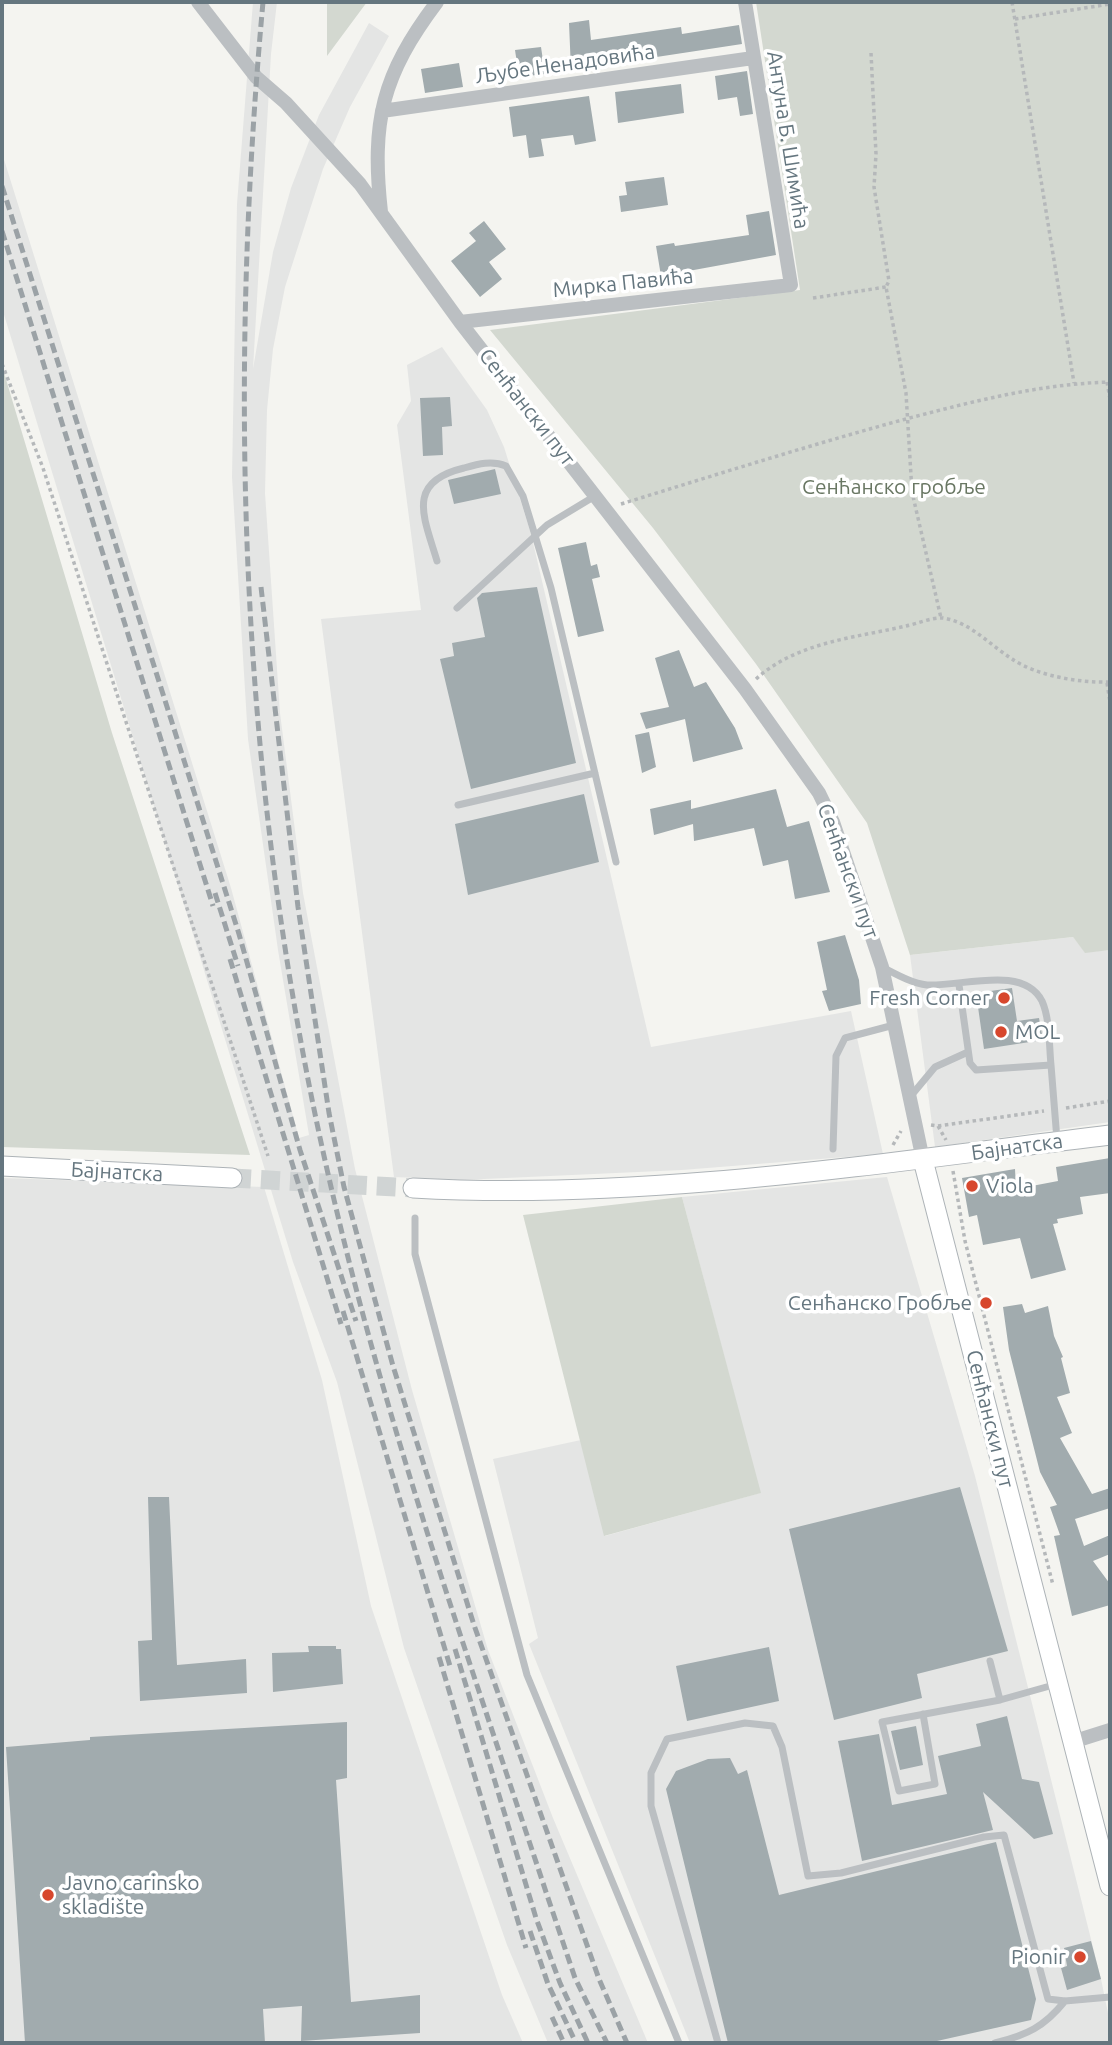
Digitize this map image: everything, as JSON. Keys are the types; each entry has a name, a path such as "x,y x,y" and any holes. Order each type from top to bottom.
{"main road":[{"name":"Бајнатска","path":"413,1188 474,1192 710,1181 950,1157 1110,1135"},
{"name":"Сенћански пут","path":"923,1160 1110,1886"},
{"name":"Бајнатска","path":"2,1166 232,1178"}],"street":[{"name":"Сенћански пут","path":"198,2 256,76 343,164 460,322 745,689 819,793 833,822 882,967 923,1160"},
{"path":"381,213 378,144 382,111 394,68 406,45 437,2"},
{"name":"Антуна Б. Шимића","path":"745,2 791,285"},
{"name":"Љубе Ненадовића","path":"382,111 753,58"},
{"name":"Мирка Павића","path":"460,322 791,285"},
{"path":"1072,1742 1110,1730"}],"lane":[{"path":"437,561 423,512 426,489 442,473 486,463 506,466 523,496 551,589 616,862"},
{"path":"457,608 535,535 597,495"},
{"path":"458,805 595,774"},
{"path":"882,967 918,984 959,985 1004,979 1029,986 1045,1009 1058,1141"},
{"path":"959,985 972,1067 981,1072 1051,1065"},
{"path":"832,1149 836,1055 839,1046 845,1038 894,1025"},
{"path":"910,1097 935,1068 968,1052"},
{"path":"415,1218 415,1254 527,1675 679,2043"},
{"path":"990,1661 1000,1700"},
{"path":"923,1714 935,1784 899,1791 882,1722 923,1714 1000,1700 1057,1684"},
{"path":"718,2043 651,1806 651,1773 667,1739 745,1723 773,1726 782,1747 808,1876 841,1873 984,1837 1004,1836 1048,1999 1065,2001 1110,1997"},
{"path":"995,2043 1020,2037 1048,2022 1065,2001"}],"path":[{"path":"1012,2 1074,383"},
{"path":"1015,19 1110,4"},
{"path":"871,53 876,155 874,187 889,281 886,287 906,393 912,492 941,618"},
{"path":"813,298 886,287"},
{"path":"2,364 43,468 268,1156"},
{"path":"607,509 986,397 1074,383 1109,382 1110,399"},
{"path":"745,689 765,671 835,639 941,618 978,633 1012,660 1033,670 1108,682 1110,702"},
{"path":"900,1132 915,1122 938,1126 1110,1101"},
{"path":"938,1126 948,1143 965,1241 1054,1589"}],"shaded area":[{"path":"253,2 277,2 271,54 253,369 273,252 291,188 319,115 369,23 389,36 350,107 323,169 285,287 273,349 267,410 265,493 280,713 303,893 355,1169 412,1390 488,1650 553,1818 648,2043 548,2043 507,1945 404,1648 337,1382 293,1262 2,308 2,153 231,888 299,1138 309,1135 278,950 248,739 232,477 237,204"},
{"path":"442,347 487,410 504,447 531,534 651,1047 851,1011 883,1154 682,1170 462,1180 394,1177 321,619 421,610 397,425 411,401 407,365"},
{"path":"1073,937 1085,952 1110,950 1110,1122 935,1147 910,955"},
{"path":"887,1177 975,1476 1101,1979 1110,2023 1110,2043 690,2043 529,1644 538,1638 493,1459 581,1440 605,1536 760,1493 682,1197"},
{"path":"2,1178 264,1187 322,1380 371,1606 502,1995 523,2043 2,2043"}],"green space":[{"path":"327,2 367,2 327,56"},
{"name":"Сенћанско гробље","path":"756,2 1110,2 1110,950 1085,953 1073,937 910,955 867,823 756,664 653,528 490,330 800,290"},
{"path":"2,366 112,733 250,1155 2,1147"},
{"path":"682,1197 761,1493 604,1536 523,1215"}],"building":[{"path":"589,20 591,40 681,27 682,34 739,25 742,44 571,70 569,23"},
{"path":"541,47 545,74 519,77 515,50"},
{"path":"459,63 463,87 425,93 421,69"},
{"path":"747,71 753,114 740,116 737,97 718,100 715,76"},
{"path":"681,84 684,113 618,123 615,92"},
{"path":"589,96 596,141 575,145 573,135 541,139 544,156 529,158 526,135 513,137 509,107"},
{"path":"664,177 668,205 621,212 619,196 627,195 625,182"},
{"path":"769,211 776,255 661,276 656,246 674,243 675,246 749,235 746,215"},
{"path":"484,221 506,249 489,262 502,279 480,297 451,261 476,241 469,233"},
{"path":"450,397 452,426 442,427 443,455 423,456 420,398"},
{"path":"495,469 501,494 454,504 448,480"},
{"path":"586,542 591,566 597,564 600,577 592,579 604,631 578,637 558,548"},
{"path":"537,587 576,763 471,789 440,659 454,656 452,643 485,637 477,598 482,593"},
{"path":"679,650 694,687 706,682 735,728 743,749 693,762 685,719 646,729 640,713 669,707 655,658"},
{"path":"649,732 656,767 642,773 635,735"},
{"path":"776,789 787,827 809,821 830,892 795,899 788,860 763,866 754,828 694,841 693,824 654,835 650,809 691,800 691,809"},
{"path":"584,794 599,862 468,895 455,824"},
{"path":"845,935 859,980 861,1004 829,1011 822,991 827,990 817,942"},
{"path":"1012,988 1017,1021 1039,1018 1043,1040 984,1049 976,993"},
{"path":"1110,1158 1110,1193 1080,1197 1083,1214 1057,1219 1058,1223 1053,1224 1066,1270 1031,1279 1020,1238 983,1245 977,1215 969,1217 962,1178 1015,1169 1016,1189 1058,1181 1056,1167"},
{"path":"1022,1304 1025,1313 1048,1306 1054,1336 1063,1357 1061,1358 1070,1393 1057,1397 1072,1433 1060,1438 1092,1494 1110,1488 1110,1508 1075,1519 1084,1546 1110,1535 1110,1554 1093,1561 1110,1584 1110,1605 1072,1616 1054,1536 1060,1535 1050,1507 1057,1505 1040,1472 1009,1350 1003,1307"},
{"path":"960,1487 1008,1651 917,1674 922,1698 834,1720 789,1529"},
{"path":"148,1497 169,1497 177,1665 246,1659 247,1693 140,1701 138,1641 152,1640"},
{"path":"308,1646 336,1646 336,1649 341,1649 343,1684 273,1692 272,1653 309,1652"},
{"path":"769,1647 779,1701 687,1721 676,1666"},
{"path":"1007,1716 1022,1779 1039,1782 1053,1834 1034,1839 983,1792 993,1830 862,1861 838,1741 879,1734 892,1805 947,1794 938,1756 981,1746 976,1724"},
{"path":"347,1722 347,1778 336,1780 351,2002 420,1995 420,2033 301,2041 302,2006 263,2009 265,2043 25,2043 6,1747 90,1740 90,1737"},
{"path":"916,1726 923,1765 900,1770 891,1731"},
{"path":"730,1758 738,1774 747,1770 779,1895 996,1842 1036,1999 1031,2020 928,2043 728,2043 666,1789 676,1771 708,1759"},
{"name":"Pionir","path":"1091,1941 1101,1979 1067,1990 1061,1968 1067,1966 1064,1948"}],"tunnel":[{"path":"232,1178 413,1188"}],"railway":[{"path":"263,2 245,305 245,457 250,608 261,759 279,909 304,1059 336,1208 407,1468 575,1978 607,2043"},
{"path":"2,186 239,934 300,1150 356,1321"},
{"path":"2,231 213,906"},
{"path":"261,587 298,907 329,1113 344,1187 393,1366 474,1625 599,1979 627,2043"},
{"path":"215,893 238,966"},
{"path":"230,959 341,1324"},
{"path":"343,1311 450,1666"},
{"path":"455,1649 536,1918 560,1983 588,2043"},
{"path":"439,1657 526,1948"},
{"path":"530,1931 548,1984 576,2043"},
{"path":"552,2017 564,2043"}],"place":[{"name":"Fresh Corner","path":"1004,998"},
{"name":"MOL","path":"1001,1032"},
{"name":"Viola","path":"972,1186"},
{"name":"Сенћанско Гробље","path":"986,1303"},
{"name":"Javno carinsko skladište","path":"48,1895"},
{"name":"Pionir","path":"1080,1957"}]}
